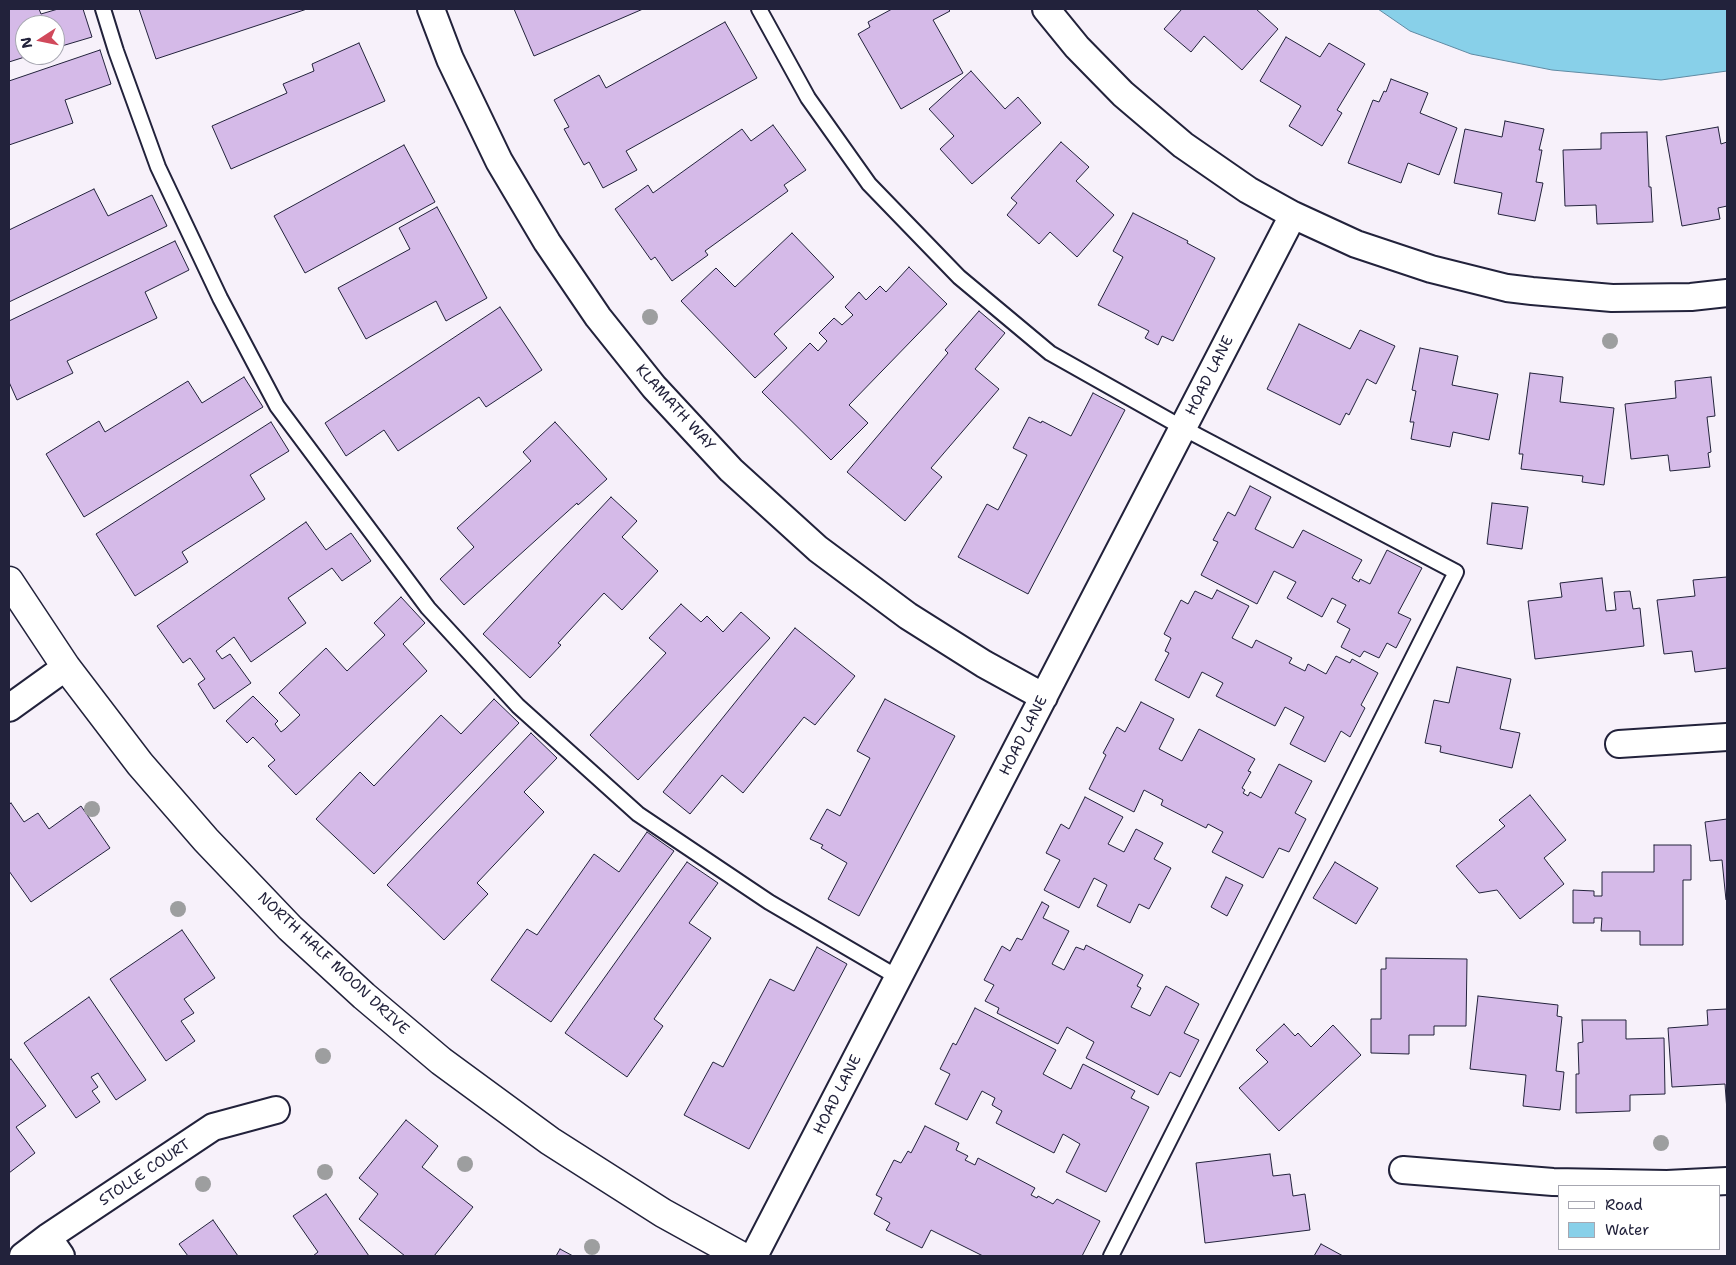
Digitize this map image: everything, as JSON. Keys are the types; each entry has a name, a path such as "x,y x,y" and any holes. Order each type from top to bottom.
{"street":[{"name":"KLAMATH WAY","path":"431,9 450,59 499,161 532,218 598,317 654,387 731,470 818,549 908,616 984,664 1044,697"},
{"path":"1046,9 1078,47 1123,94 1183,145 1248,190 1293,215 1356,244 1430,270 1532,292 1612,298 1691,297 1727,292"},
{"name":"HOAD LANE","path":"754,1256 1293,215"},
{"name":"NORTH HALF MOON DRIVE","path":"9,581 66,667 140,764 206,840 290,928 364,996 441,1061 550,1141 663,1213 742,1256"},
{"path":"9,708 66,667"},
{"path":"1619,744 1727,738"},
{"name":"STOLLE COURT","path":"23,1256 55,1247 213,1127 276,1110"},
{"path":"1403,1170 1553,1182 1667,1184 1727,1181"}],"lane":[{"path":"103,9 116,51 158,166 220,298 278,406 428,608 518,706 638,814 769,902 899,978"},
{"path":"759,9 808,98 869,184 958,277 1050,353 1183,428 1456,572 1111,1256"}],"water":[{"path":"1378,9 1727,9 1727,71 1661,80 1552,70 1471,54 1410,31"}],"building":[{"path":"9,9 39,9 41,14 58,9 83,9 92,37 65,45 65,15 15,15 15,60 9,62"},
{"path":"139,9 307,9 156,59"},
{"path":"514,9 643,9 534,56"},
{"path":"892,9 948,9 950,11 933,20 963,73 901,109 858,34 870,27 868,22"},
{"path":"1182,9 1256,9 1278,29 1242,70 1204,36 1191,52 1164,29"},
{"path":"725,22 757,78 626,151 637,170 603,188 589,162 584,165 564,129 569,127 554,100 599,75 606,88"},
{"path":"1286,37 1320,57 1329,43 1365,64 1337,110 1342,113 1322,146 1289,126 1301,106 1260,81"},
{"path":"359,43 385,101 231,169 212,126 287,93 283,84 314,71 312,64"},
{"path":"100,50 111,84 65,100 73,123 9,145 9,81 56,65 65,65 65,62"},
{"path":"971,71 1005,109 1018,97 1041,123 972,184 940,149 954,136 929,109"},
{"path":"1391,79 1428,93 1420,113 1457,128 1439,175 1408,163 1401,183 1348,163 1373,100 1379,102 1384,91 1386,92"},
{"path":"1505,121 1544,129 1539,150 1542,150 1536,182 1543,183 1535,221 1498,214 1502,193 1454,183 1465,129 1502,137"},
{"path":"773,125 806,170 784,185 788,191 705,251 708,255 672,281 655,257 651,260 615,209 648,185 653,193 742,129 751,141"},
{"path":"1718,127 1721,144 1727,142 1727,206 1718,208 1720,219 1682,226 1666,136"},
{"path":"1647,132 1649,187 1651,187 1653,222 1597,224 1596,205 1565,206 1563,150 1601,149 1601,133"},
{"path":"1061,142 1089,167 1076,181 1114,215 1077,257 1050,232 1039,244 1007,215 1017,203 1011,198"},
{"path":"404,145 435,202 305,273 274,216"},
{"path":"94,189 108,216 152,195 167,226 9,302 9,230"},
{"path":"437,207 487,298 446,321 436,301 366,339 338,288 410,249 399,228"},
{"path":"1133,213 1188,241 1187,243 1215,258 1173,341 1162,336 1158,345 1145,338 1149,331 1098,305 1123,257 1113,251"},
{"path":"792,233 834,277 774,334 787,348 755,378 681,301 716,268 735,287"},
{"path":"175,241 189,270 145,292 157,318 67,361 73,373 17,400 9,382 9,321"},
{"path":"909,267 947,304 849,405 868,423 831,460 762,392 810,343 818,351 827,341 819,333 834,318 842,325 853,315 845,307 859,292 866,300 880,286 886,292"},
{"path":"500,307 542,370 486,407 479,397 398,451 384,430 346,456 325,423"},
{"path":"979,311 1005,333 975,369 999,389 931,468 942,477 905,521 847,472 948,353 945,350"},
{"path":"1299,324 1350,349 1360,330 1395,346 1376,384 1367,379 1349,415 1346,413 1340,425 1267,389"},
{"path":"1420,348 1458,356 1452,385 1498,394 1489,440 1453,432 1450,447 1411,439 1414,422 1410,422 1416,391 1412,390"},
{"path":"1530,373 1563,377 1560,402 1614,408 1604,485 1582,482 1583,476 1521,469 1523,454 1519,454"},
{"path":"244,377 263,407 84,517 46,454 99,421 105,432 188,381 202,403"},
{"path":"1711,377 1715,416 1707,417 1711,452 1708,453 1710,467 1670,471 1668,455 1631,459 1625,404 1676,398 1675,381"},
{"path":"1093,393 1125,410 1028,594 958,557 987,504 998,510 1027,455 1013,448 1029,417 1041,423 1042,421 1071,436"},
{"path":"271,422 289,451 250,475 265,499 182,552 188,562 135,596 96,534"},
{"path":"555,422 607,479 578,505 577,503 464,605 440,579 474,547 457,528 531,461 523,452"},
{"path":"1250,486 1271,497 1255,529 1293,548 1303,530 1362,560 1352,578 1359,582 1360,579 1370,584 1387,550 1422,568 1398,613 1411,619 1396,648 1387,643 1379,658 1364,651 1360,657 1341,647 1350,629 1337,622 1346,605 1332,598 1322,617 1287,598 1296,582 1274,571 1257,604 1201,575 1218,542 1213,540 1228,512 1235,516"},
{"path":"611,497 637,521 622,537 658,571 622,610 604,593 558,643 561,645 530,678 483,634"},
{"path":"1492,503 1528,507 1522,549 1487,544"},
{"path":"306,522 326,550 351,533 371,561 342,581 332,568 288,598 306,623 251,662 234,637 216,651 222,659 230,654 251,683 214,709 198,684 205,679 190,658 183,663 157,626"},
{"path":"1727,577 1727,668 1695,672 1692,651 1664,654 1657,600 1695,596 1693,580"},
{"path":"1602,578 1606,611 1616,610 1614,592 1630,591 1633,609 1640,608 1644,646 1535,659 1528,601 1562,597 1560,583"},
{"path":"1217,590 1249,606 1232,638 1252,648 1256,640 1292,658 1289,663 1305,671 1308,664 1326,674 1336,656 1350,663 1352,659 1378,673 1361,705 1365,708 1350,737 1341,731 1325,762 1290,744 1304,717 1285,707 1275,726 1216,696 1223,683 1202,672 1189,698 1155,680 1169,653 1165,651 1171,638 1164,634 1181,600 1188,604 1195,591 1212,599"},
{"path":"401,597 425,623 403,644 427,671 296,795 268,766 275,760 253,737 247,743 226,721 253,696 278,721 275,724 281,732 300,715 279,693 326,648 347,671 385,635 374,623"},
{"path":"681,604 701,622 707,616 723,632 741,612 770,638 638,780 590,735 666,653 649,638"},
{"path":"795,628 855,676 815,725 804,717 743,793 722,775 690,814 663,792"},
{"path":"1457,667 1511,679 1500,729 1520,733 1512,768 1440,752 1441,746 1425,743 1434,700 1449,703"},
{"path":"494,699 519,723 374,874 316,819 360,772 374,786 441,715 461,734"},
{"path":"885,699 955,736 859,916 828,899 847,863 821,848 823,845 810,839 827,809 840,816 870,758 857,751"},
{"path":"1141,702 1174,719 1159,749 1182,761 1199,729 1255,759 1248,771 1251,772 1242,788 1245,790 1243,793 1248,796 1250,792 1261,798 1279,764 1312,781 1295,813 1306,819 1289,852 1279,848 1263,878 1212,852 1223,832 1208,824 1206,828 1161,805 1163,800 1144,790 1134,812 1089,789 1106,755 1103,753 1117,727 1125,732"},
{"path":"531,733 557,758 524,792 544,812 477,883 488,894 444,940 387,885"},
{"path":"1530,795 1566,840 1544,858 1564,884 1520,919 1497,890 1479,893 1456,866 1505,826 1499,820"},
{"path":"1085,797 1123,817 1108,844 1124,852 1136,829 1163,843 1154,859 1171,868 1149,909 1139,904 1130,923 1097,906 1107,885 1094,878 1079,908 1044,890 1060,860 1046,853 1061,824 1069,829"},
{"path":"11,803 24,822 38,813 49,829 81,806 110,848 31,902 9,871 9,805"},
{"path":"1727,819 1726,900 1722,860 1710,861 1705,822"},
{"path":"647,832 674,851 551,1022 491,980 527,929 537,935 594,854 619,872"},
{"path":"1654,845 1691,845 1691,880 1683,880 1683,945 1640,945 1640,931 1601,931 1602,918 1594,918 1594,923 1573,923 1573,890 1594,891 1594,896 1602,896 1602,872 1654,872"},
{"path":"687,862 718,883 689,923 711,938 654,1019 663,1026 627,1077 565,1033"},
{"path":"1335,862 1378,888 1356,924 1313,898"},
{"path":"1226,877 1243,885 1227,916 1211,907"},
{"path":"1042,902 1049,906 1043,918 1069,931 1052,964 1064,970 1076,947 1084,950 1086,945 1143,975 1137,986 1141,988 1131,1007 1150,1016 1166,986 1199,1004 1184,1033 1199,1040 1180,1077 1170,1072 1158,1095 1086,1058 1094,1042 1067,1027 1058,1044 997,1013 999,1008 985,1001 994,985 984,980 1002,946 1010,951 1017,938 1022,940"},
{"path":"182,930 215,978 184,999 194,1013 181,1021 195,1041 166,1061 110,979"},
{"path":"817,947 847,964 749,1149 684,1115 713,1062 723,1067 770,979 794,991"},
{"path":"1386,958 1467,959 1466,1026 1434,1026 1434,1035 1409,1035 1409,1054 1371,1053 1371,1019 1381,1019 1381,969 1386,969"},
{"path":"1478,996 1558,1005 1557,1016 1562,1017 1556,1071 1564,1072 1560,1110 1523,1106 1526,1075 1470,1069"},
{"path":"89,997 146,1080 116,1100 98,1073 91,1077 98,1087 92,1091 100,1102 76,1118 24,1043"},
{"path":"975,1008 1056,1050 1043,1074 1071,1089 1083,1064 1135,1091 1131,1098 1149,1107 1106,1192 1066,1172 1080,1144 1063,1134 1054,1153 996,1123 1002,1111 992,1105 995,1098 982,1091 967,1120 935,1104 950,1074 940,1069 953,1043 956,1045"},
{"path":"1727,1009 1727,1111 1725,1084 1672,1087 1668,1028 1708,1025 1707,1010"},
{"path":"1582,1020 1626,1020 1626,1039 1664,1038 1665,1094 1630,1095 1630,1111 1576,1113 1576,1074 1579,1074 1578,1043 1583,1042"},
{"path":"1284,1024 1295,1036 1298,1033 1311,1047 1333,1025 1361,1055 1279,1131 1239,1088 1268,1062 1256,1050"},
{"path":"11,1059 46,1106 16,1127 35,1153 9,1173 9,1061"},
{"path":"406,1120 438,1146 422,1167 473,1207 434,1256 405,1256 359,1219 378,1194 359,1178"},
{"path":"925,1126 959,1143 956,1150 968,1156 965,1160 975,1165 978,1158 1035,1188 1031,1195 1037,1198 1038,1196 1053,1204 1057,1199 1100,1221 1082,1256 983,1256 931,1230 922,1248 886,1230 890,1223 874,1214 882,1198 876,1195 894,1160 901,1163 908,1151 911,1153"},
{"path":"1270,1154 1273,1176 1290,1174 1293,1196 1305,1194 1310,1230 1205,1243 1196,1163"},
{"path":"326,1194 369,1256 313,1256 318,1252 293,1216"},
{"path":"213,1220 238,1256 188,1256 179,1244"},
{"path":"1321,1244 1343,1256 1314,1256"},
{"path":"560,1249 573,1256 556,1256"}]}
